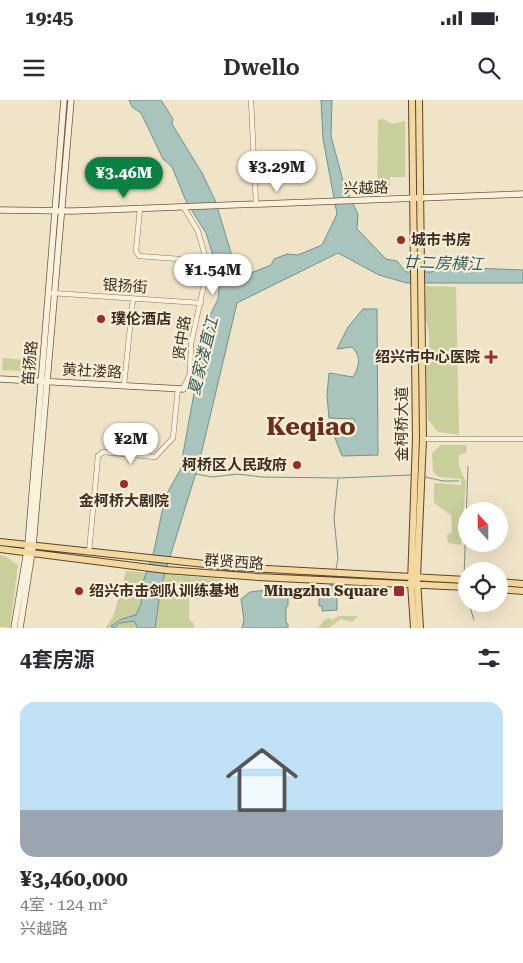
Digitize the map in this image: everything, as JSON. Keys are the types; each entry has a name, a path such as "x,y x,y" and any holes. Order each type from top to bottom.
{"main road":[{"name":"金柯桥大道","path":"412,100 416,199 419,439 414,628"},
{"name":"金柯桥大道","path":"416,199 419,100"},
{"name":"群贤西路","path":"0,542 150,559 330,576"},
{"name":"群贤西路","path":"0,549 166,570 258,578 340,576 458,584"},
{"name":"金柯桥大道","path":"414,581 420,628"},
{"path":"508,583 523,584"},
{"path":"508,589 523,590"}],"street":[{"name":"笛扬路","path":"17,628 31,545 48,381 54,211 64,100"},
{"name":"笛扬路","path":"31,545 41,380 63,211 71,100"},
{"path":"251,100 256,204"},
{"name":"兴越路","path":"0,210 63,211 523,194"},
{"name":"贤中路","path":"89,552 98,456 103,452 155,457 173,438 181,389 190,374 191,344 206,283 207,261 198,232 185,206"},
{"path":"140,208 136,251 139,256 207,261"},
{"name":"银扬街","path":"51,293 201,304"},
{"path":"124,385 133,299"},
{"name":"黄社溇路","path":"0,379 181,389"},
{"path":"419,439 523,439"}],"green space":[{"path":"383,119 392,124 405,121 405,177 390,177 389,194 377,194 378,120"},
{"path":"426,286 456,287 459,435 438,432 428,420 426,359 429,338 428,327 424,318"},
{"path":"3,358 27,360 26,371 2,370"},
{"path":"441,445 467,445 466,453 459,455 459,466 466,482 464,502 458,502 458,545 448,543 447,535 452,532 451,515 434,503 434,483 461,485 461,479 439,477 433,472 432,453"},
{"path":"0,555 5,556 18,565 10,628 0,627"},
{"path":"126,571 222,579 223,599 189,599 189,620 193,622 194,628 106,628 114,614"},
{"path":"339,616 358,616 352,622 341,619 329,628 318,628 324,620 329,618 332,620"}],"water":[{"name":"夏家溇直江","path":"129,100 161,100 173,119 172,124 202,173 215,200 236,269 246,275 271,265 274,259 287,254 298,255 322,245 337,214 323,139 321,100 332,100 331,136 345,188 358,214 357,229 386,259 397,261 406,272 431,272 448,267 523,270 523,283 407,283 379,275 338,253 237,303 199,463 161,586 155,628 138,628 134,621 120,623 114,628 111,626 122,619 136,615 141,604 144,579 154,551 165,497 180,470 195,388 201,369 199,364 204,328 218,299 220,278 206,233 186,201 172,167 163,159 141,113 132,107"},
{"path":"363,309 377,309 378,455 342,456 333,433 354,433 354,419 329,418 327,395 329,373 353,377 358,365 355,350 352,347 337,349 348,327"},
{"path":"330,585 337,586 337,610 322,611 322,606 319,606 319,590 325,590"},
{"path":"275,589 288,590 286,623 288,628 242,628 244,620 241,599 250,592"}],"waterway":[{"path":"465,562 468,466"},
{"path":"196,474 212,477 238,474 261,477 339,478 411,475"},
{"path":"425,477 443,481 459,481"},
{"path":"336,569 338,559 334,518 338,479"},
{"path":"472,612 474,620"}],"place":[{"name":"城市书房","path":"401,240"},
{"name":"璞伦酒店","path":"101,319"},
{"name":"绍兴市中心医院","path":"491,357"},
{"name":"柯桥区人民政府","path":"297,465"},
{"name":"金柯桥大剧院","path":"124,484"},
{"name":"绍兴市击剑队训练基地","path":"79,591"},
{"name":"Mingzhu Square","path":"399,591"}],"district":[{"name":"Keqiao","path":"311,426"}],"water label":[{"name":"廿二房横江","path":"443,263"}]}
